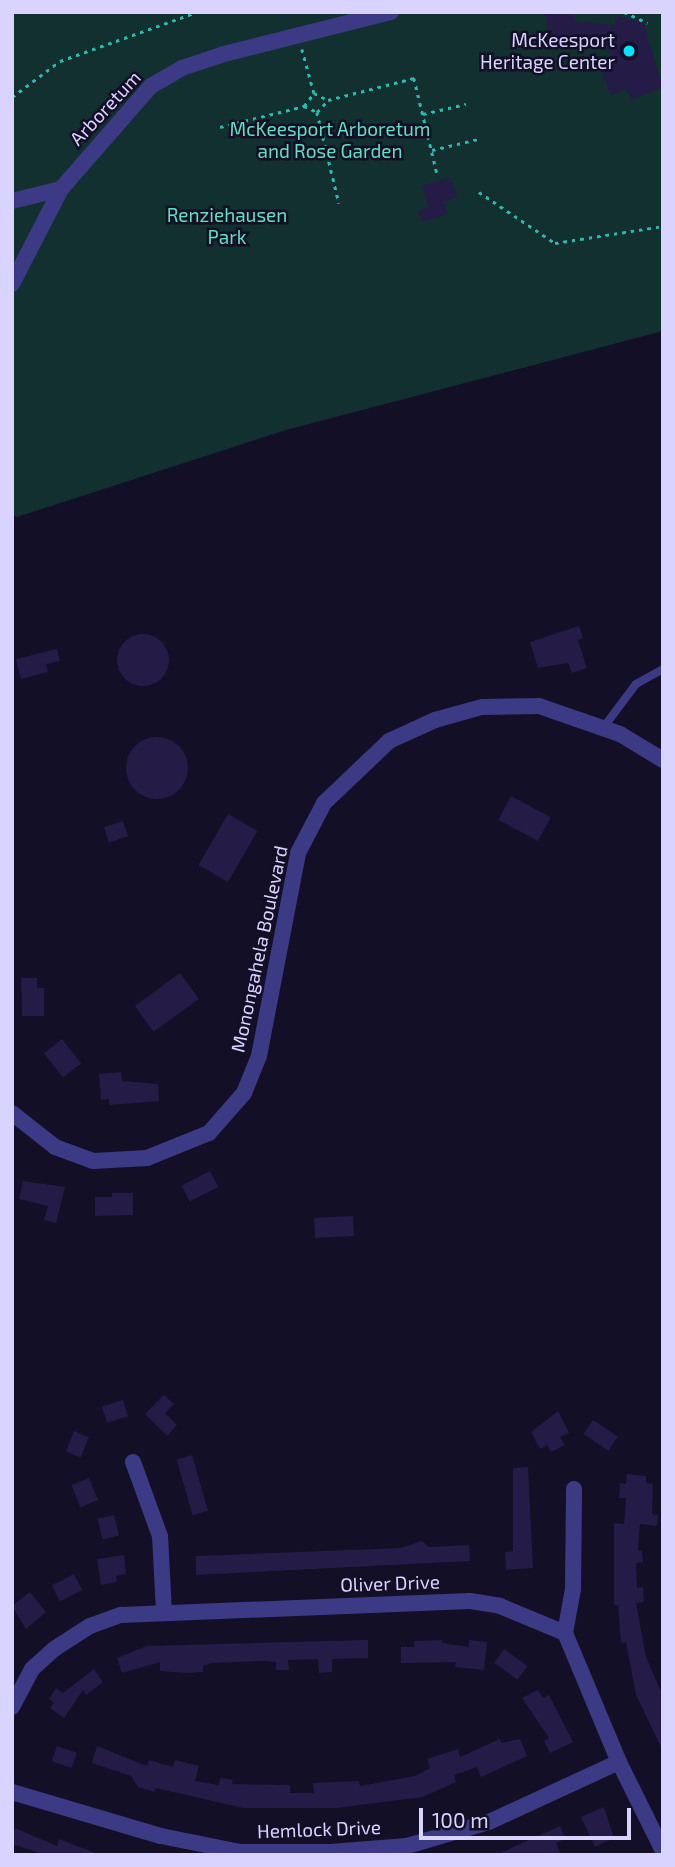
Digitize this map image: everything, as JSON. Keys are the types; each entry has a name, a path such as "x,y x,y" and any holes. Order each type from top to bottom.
{"street":[{"name":"Arboretum","path":"12,284 61,189 151,86 182,68 391,12"},
{"path":"12,201 61,189"},
{"name":"Monongahela Boulevard","path":"12,1113 55,1147 93,1161 147,1158 209,1133 234,1108 252,1076 298,853 324,803 348,775 389,741 435,720 482,707 539,706 603,728 663,760"},
{"path":"133,1462 160,1536 164,1613"},
{"path":"574,1489 573,1589 565,1633 619,1762 663,1851"},
{"name":"Oliver Drive","path":"12,1707 32,1669 90,1626 121,1615 470,1601 523,1614 565,1633"},
{"name":"Hemlock Drive","path":"12,1792 161,1836 240,1852 330,1852 407,1846 489,1822 619,1762"}],"lane":[{"path":"603,728 636,684 663,669"}],"path":[{"path":"12,97 60,61 197,12"},
{"path":"624,12 648,23"},
{"path":"298,35 314,93 328,100"},
{"path":"317,112 328,100 414,78 437,173"},
{"path":"220,127 304,106 314,93"},
{"path":"424,114 466,104"},
{"path":"304,106 317,112"},
{"path":"317,112 339,203"},
{"path":"432,150 478,139"},
{"path":"479,192 555,243 663,226"}],"green space":[{"name":"Renziehausen Park","path":"12,12 663,12 663,331 286,430 17,517 12,515"}],"building":[{"name":"McKeesport Heritage Center","path":"544,12 573,12 575,21 614,25 618,16 643,22 663,87 632,100 626,89 611,95 597,62 611,57 602,35 551,41"},
{"path":"450,177 457,197 443,202 448,214 422,222 418,211 429,207 422,186"},
{"path":"579,626 583,638 578,640 587,668 572,673 568,663 538,668 530,642"},
{"path":"143,634 153,636 161,642 167,650 167,670 161,678 153,684 143,686 133,684 125,678 119,670 117,660 119,650 125,642 133,636"},
{"path":"57,649 60,661 46,664 48,672 21,679 16,659"},
{"path":"151,737 163,737 179,746 186,756 186,780 179,790 163,799 151,799 140,794 131,785 126,774 126,762 131,751 140,742"},
{"path":"511,796 551,817 538,841 498,820"},
{"path":"228,814 257,831 228,882 198,865"},
{"path":"123,821 128,836 109,842 104,827"},
{"path":"180,973 199,999 154,1032 135,1006"},
{"path":"21,978 37,978 37,988 44,988 44,1016 22,1016"},
{"path":"62,1039 81,1063 63,1078 44,1053"},
{"path":"121,1072 122,1081 158,1084 159,1101 109,1105 109,1099 101,1100 99,1074"},
{"path":"210,1171 218,1187 190,1202 181,1186"},
{"path":"23,1181 65,1187 56,1223 44,1220 48,1206 19,1199"},
{"path":"112,1193 133,1193 133,1215 95,1216 95,1197 112,1197"},
{"path":"353,1216 354,1236 315,1238 314,1218"},
{"path":"164,1395 174,1404 165,1413 177,1425 167,1436 145,1414"},
{"path":"123,1400 128,1416 107,1423 102,1406"},
{"path":"558,1411 569,1433 560,1437 565,1445 551,1452 547,1445 540,1449 531,1432"},
{"path":"593,1420 618,1437 608,1451 583,1434"},
{"path":"74,1431 89,1437 81,1457 66,1451"},
{"path":"192,1455 208,1511 193,1515 177,1459"},
{"path":"528,1467 533,1568 506,1570 505,1552 513,1551 513,1468"},
{"path":"627,1474 646,1476 646,1483 653,1484 652,1514 658,1515 657,1526 640,1524 638,1551 642,1551 643,1562 636,1563 637,1588 643,1587 644,1602 636,1603 646,1657 663,1696 663,1751 636,1695 626,1642 621,1643 618,1605 614,1605 614,1523 624,1524 626,1498 619,1498 620,1483 626,1484"},
{"path":"89,1478 98,1500 80,1507 71,1485"},
{"path":"114,1515 119,1535 103,1539 98,1519"},
{"path":"422,1541 429,1547 469,1545 470,1561 196,1575 196,1556 400,1548"},
{"path":"124,1555 126,1574 116,1576 117,1582 101,1585 97,1559"},
{"path":"74,1574 82,1590 60,1601 52,1585"},
{"path":"30,1592 46,1612 26,1629 12,1606"},
{"path":"368,1640 368,1658 332,1659 332,1672 319,1673 318,1659 288,1660 289,1670 276,1670 276,1662 264,1661 212,1663 203,1666 203,1672 186,1673 160,1671 160,1662 122,1673 117,1658 147,1646"},
{"path":"442,1640 443,1643 469,1647 469,1640 487,1642 484,1670 455,1667 456,1662 401,1663 401,1647 414,1647 414,1641"},
{"path":"504,1649 527,1666 517,1680 494,1663"},
{"path":"94,1669 103,1682 86,1695 83,1690 64,1718 50,1708 54,1703 49,1699 56,1688 63,1693"},
{"path":"538,1690 543,1698 549,1695 573,1742 550,1753 544,1741 549,1738 522,1698"},
{"path":"500,1739 501,1743 520,1739 527,1756 481,1777 477,1767 454,1775 456,1782 423,1797 336,1808 243,1808 156,1788 154,1792 138,1787 131,1776 92,1763 97,1746 147,1766 149,1760 173,1767 175,1760 199,1766 195,1781 219,1785 220,1778 233,1780 232,1784 290,1785 290,1793 314,1793 313,1783 359,1781 360,1786 415,1776 430,1768 427,1759 458,1749 460,1757"},
{"path":"57,1746 77,1753 72,1768 52,1761"},
{"path":"604,1807 614,1838 595,1847 581,1817"},
{"path":"560,1826 565,1839 556,1843 561,1855 496,1855"},
{"path":"15,1828 57,1846 59,1839 100,1855 46,1855 12,1844"}],"place":[{"name":"McKeesport Heritage Center","path":"629,51"}],"park label":[{"name":"McKeesport Arboretum and Rose Garden","path":"330,140"}]}
